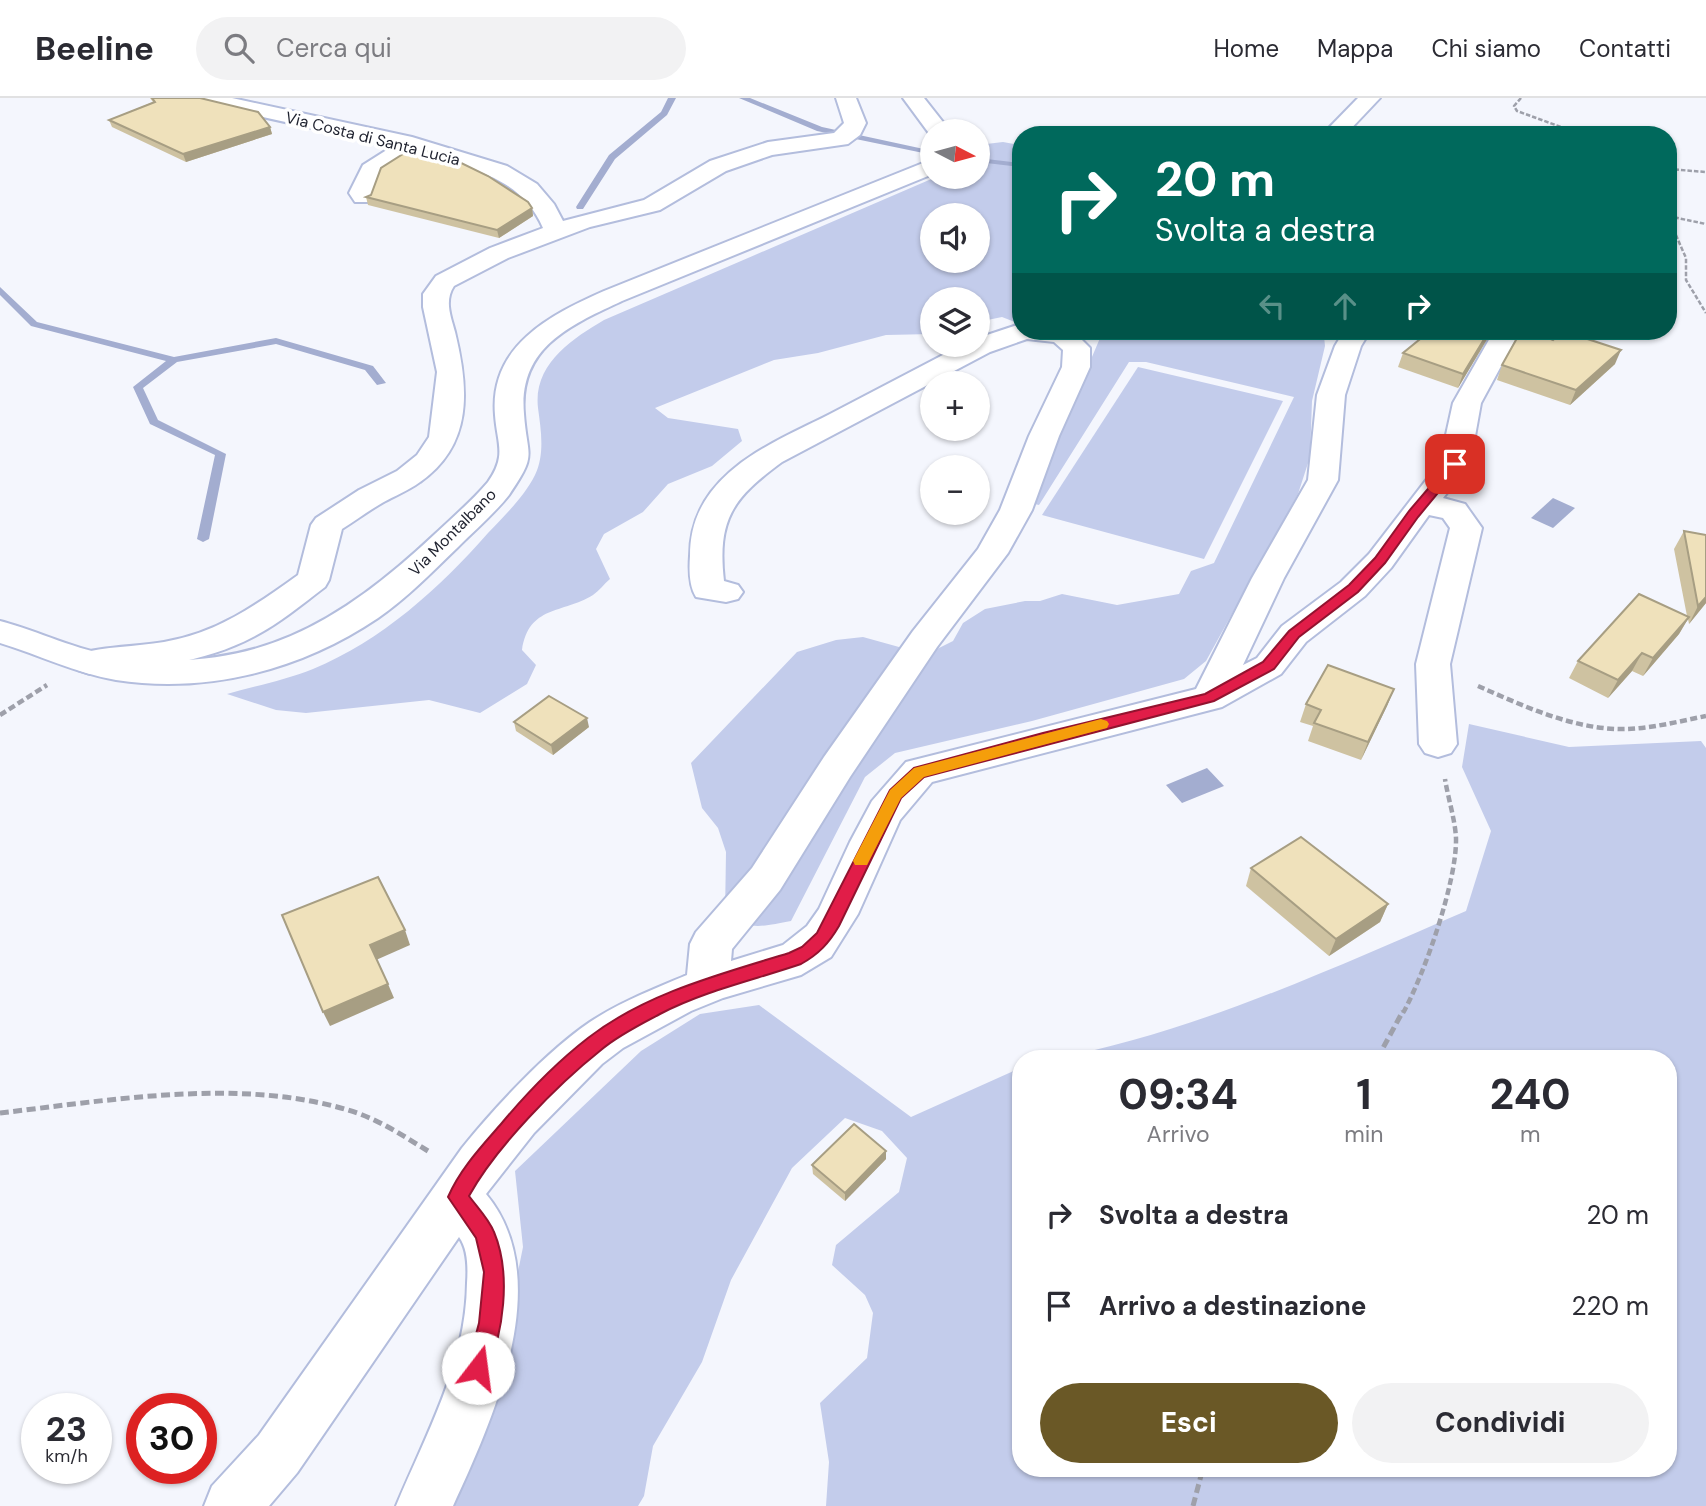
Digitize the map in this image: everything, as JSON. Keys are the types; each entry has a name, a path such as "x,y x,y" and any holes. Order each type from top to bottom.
{"street":[{"name":"Via Costa di Santa Lucia","path":"204,98 412,144 499,171 530,189 546,209 556,232"},
{"path":"80,658 146,657 202,645 234,633 313,580 327,525 370,497 408,477 428,461 444,437 451,372 436,307 436,294 445,281 499,253 582,222 652,205 718,166 768,149 840,139 852,131 855,123 846,98"},
{"path":"913,98 930,119"},
{"path":"1342,126 1370,98"},
{"path":"363,197 361,193 371,170 412,144"},
{"name":"Via Montalbano","path":"0,632 117,668 158,671 234,669 275,658 332,632 423,564 497,489 513,463 515,450 509,413 513,374 528,346 540,335 572,315 613,296 920,171"},
{"path":"726,592 708,590 704,562 711,514 743,475 771,457 979,346 1012,335"},
{"path":"708,986 711,944 766,879 837,767 925,639 992,553 1016,510 1044,436 1076,367 1077,348 1068,340"},
{"path":"1209,698 1268,578 1324,480 1332,395 1349,340"},
{"path":"232,1506 278,1454 464,1186 523,1111 595,1043 654,1008 708,986 795,959 808,952 823,938 843,903 866,848 895,794 919,772 1043,738 1209,698 1269,666 1294,634 1380,561 1419,507 1455,464 1468,403 1502,340"},
{"path":"1419,507 1436,505 1449,508 1460,515 1466,528 1433,664 1438,744"},
{"path":"424,1506 443,1466 472,1390 490,1323 494,1272 485,1234 464,1186"}],"path":[{"path":"1521,98 1514,106 1517,111 1558,126"},
{"path":"1677,170 1706,172"},
{"path":"1677,218 1706,224"},
{"path":"1677,237 1686,258 1682,271 1687,286 1706,313"},
{"path":"0,715 44,688 80,658"},
{"path":"1433,664 1524,707 1604,729 1644,727 1706,716"},
{"path":"1382,1050 1416,989 1448,891 1456,838 1438,744"},
{"path":"0,1114 154,1097 246,1096 294,1100 349,1111 405,1136 464,1186"},
{"path":"1194,1506 1201,1477"}],"shaded area":[{"path":"990,144 1012,144 1012,321 1002,317 990,320 990,287 920,287 920,334 886,335 818,353 774,360 655,408 668,418 738,429 742,441 712,466 668,484 643,512 604,534 596,549 610,579 593,595 548,613 532,625 522,650 536,665 527,684 480,713 429,700 306,713 276,710 227,694 313,669 338,657 386,628 450,574 513,506 535,475 541,450 538,392 548,366 568,345 604,320 920,184 920,189 990,189"},
{"path":"1099,340 1324,340 1312,401 1310,457 1298,494 1206,661 1184,679 1032,721 895,753 865,777 791,921 765,926 750,925 725,915 726,852 718,828 702,808 691,763 797,652 836,640 863,637 917,652 931,652 953,641 963,623 985,609 1025,601 1040,601 1062,594 1117,605 1179,594 1191,571 1214,563 1294,397 1146,362 1129,362 1039,505 1030,503"},
{"path":"1138,367 1283,401 1204,559 1042,515"},
{"path":"1553,498 1575,508 1553,528 1531,518"},
{"path":"1469,724 1569,747 1701,741 1706,748 1706,1506 826,1506 829,1462 820,1403 867,1358 873,1313 865,1295 832,1265 836,1245 899,1192 907,1158 882,1131 845,1118 792,1168 731,1280 702,1362 653,1446 644,1496 638,1506 448,1506 490,1410 523,1247 515,1171 641,1051 700,1014 759,1005 911,1117 1012,1072 1012,1477 1677,1477 1677,1050 1094,1050 1160,1032 1263,996 1466,911 1491,831 1462,767"},
{"path":"1207,768 1224,786 1182,803 1166,785"}],"building":[{"path":"152,98 200,98 258,112 270,127 183,154 109,120 155,102"},
{"path":"414,147 449,157 488,176 528,202 532,208 497,230 366,197 371,195 381,168"},
{"path":"1419,340 1484,340 1463,374 1403,353"},
{"path":"1516,340 1590,340 1621,350 1576,390 1502,365"},
{"path":"1684,531 1706,535 1706,597 1698,606"},
{"path":"1639,594 1689,617 1653,658 1642,653 1618,680 1578,661"},
{"path":"1328,665 1394,689 1368,742 1314,723 1321,710 1306,704"},
{"path":"549,696 587,718 551,745 514,722"},
{"path":"1301,837 1388,904 1336,939 1251,868"},
{"path":"378,877 405,930 370,945 388,984 323,1012 282,915"},
{"path":"854,1124 886,1151 845,1193 812,1165"}],"waterway":[{"path":"580,207 612,157 664,113 672,98"},
{"path":"743,98 820,129 920,150"},
{"path":"990,161 1012,164"},
{"path":"0,290 34,324 174,360"},
{"path":"174,360 276,341 369,368 381,383"},
{"path":"174,360 138,387 154,422 221,454 203,539"}],"slow traffic":[{"path":"861,861 895,794 919,772 1101,724"}],"route":[{"path":"478,1368 490,1323 494,1272 485,1234 458,1197 470,1176 523,1111 595,1043 654,1008 708,986 795,959 808,952 823,938 843,903 866,848 895,794 919,772 1043,738 1209,698 1269,666 1294,634 1353,589 1380,561 1413,514 1455,464"}]}
